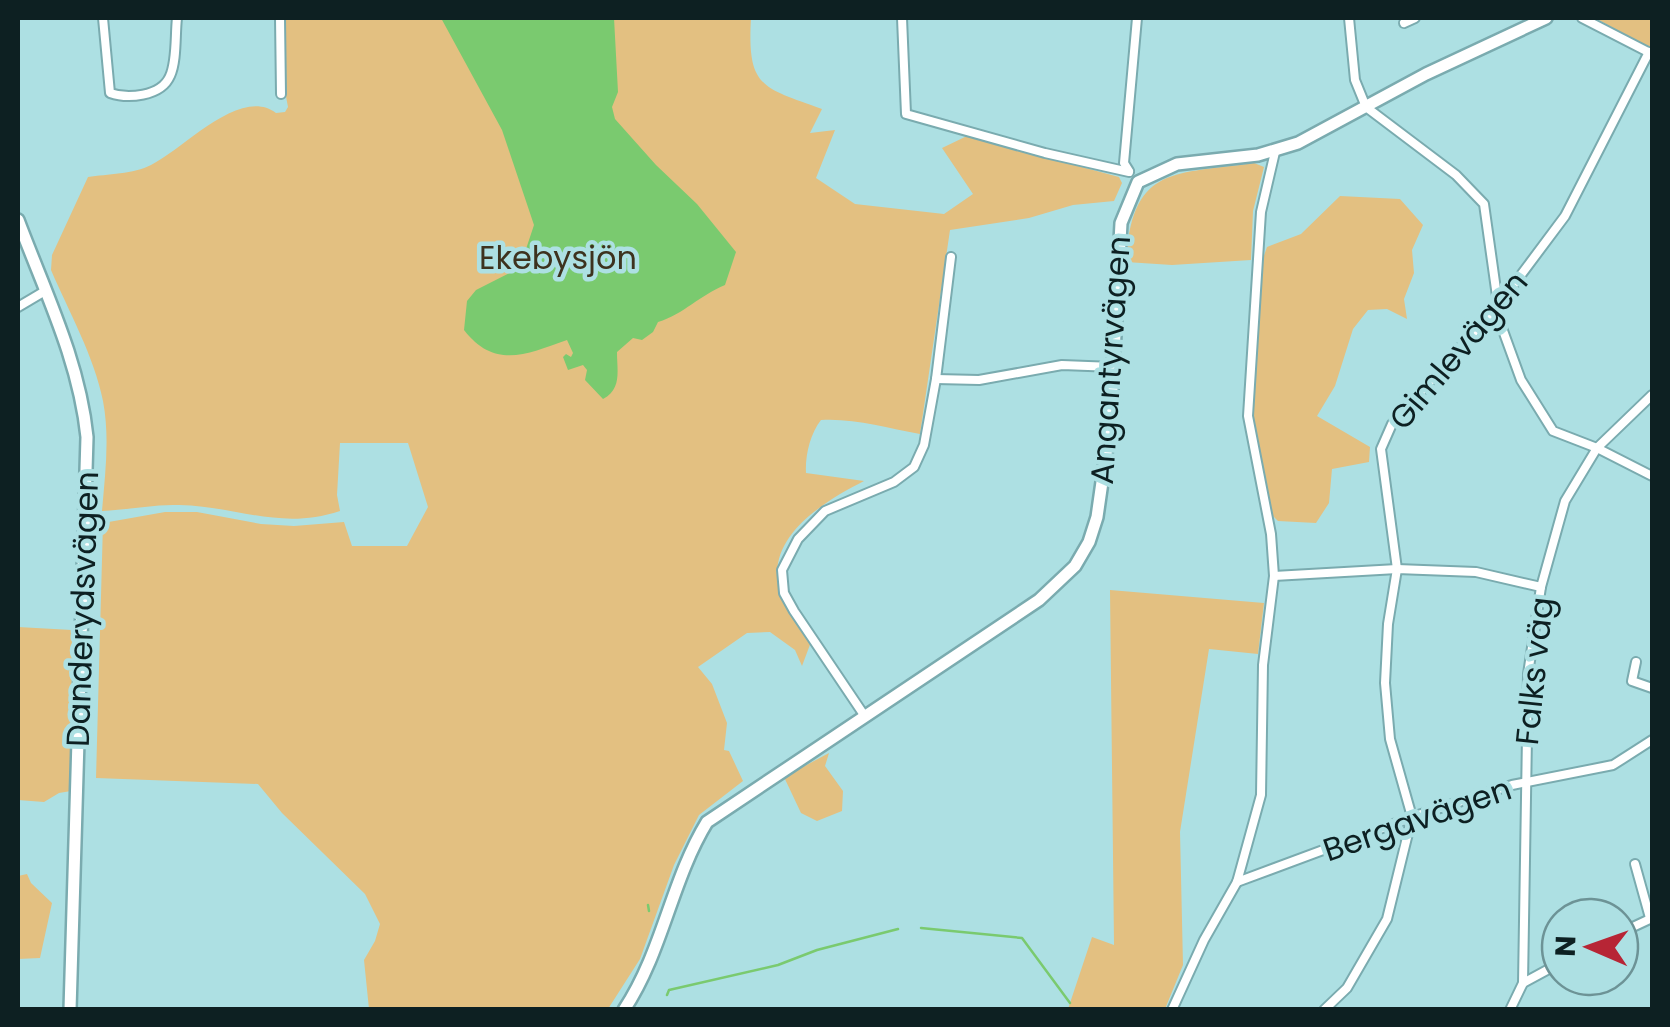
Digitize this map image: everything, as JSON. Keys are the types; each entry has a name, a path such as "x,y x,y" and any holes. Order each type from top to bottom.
{"street":[{"path":"103,18 110,93 122,97 160,87 170,76 177,18"},
{"path":"280,18 280,94"},
{"path":"902,18 906,114 1134,177 1177,164 1275,152 1539,19"},
{"path":"1134,177 1124,163 1137,18"},
{"path":"1349,18 1355,80 1366,107 1456,175 1484,204 1501,325 1521,380 1553,431 1598,448 1652,476"},
{"path":"1404,23 1415,18"},
{"path":"1582,18 1651,53"},
{"name":"Gimlevägen","path":"1324,1010 1347,988 1387,919 1412,817 1390,740 1385,683 1388,624 1397,569 1381,449 1392,424 1500,303 1565,216 1651,53"},
{"path":"1172,1010 1211,926 1237,882 1261,794 1263,665 1274,576 1271,534 1248,416 1261,212 1275,152"},
{"name":"Angantyrvägen","path":"624,1010 652,962 680,882 708,822 1039,600 1063,581 1089,542 1098,517 1110,426 1120,223 1134,177"},
{"name":"Danderydsvägen","path":"18,220 76,373 87,437 70,1010"},
{"path":"864,716 794,611 784,592 782,570 798,539 826,512 894,482 914,467 924,444 936,379 951,257"},
{"path":"18,307 45,291"},
{"path":"936,379 979,380 1062,365 1114,367"},
{"name":"Falks väg","path":"1523,983 1528,674 1541,587 1565,501 1598,448 1652,396"},
{"path":"1274,576 1397,569 1476,572 1541,587"},
{"path":"1636,662 1632,680 1652,688"},
{"name":"Bergavägen","path":"1237,882 1412,817 1525,782 1613,765 1652,740"},
{"path":"1635,864 1651,918"},
{"path":"1510,1010 1523,983 1540,974"}],"green space":[{"name":"Ekebysjön","path":"283,18 751,18 750,41 756,72 772,89 822,109 810,133 835,130 816,178 855,204 944,214 973,194 942,148 967,136 1119,177 1122,183 1114,201 1073,205 1029,218 950,230 920,434 846,420 821,420 817,426 809,445 806,473 864,481 817,510 781,552 777,569 781,595 811,642 802,666 795,650 770,632 747,633 698,667 712,684 727,723 724,750 729,751 743,781 699,815 674,865 640,959 608,1009 369,1009 364,960 380,924 365,894 282,813 258,784 96,778 103,523 165,512 197,512 294,526 344,522 352,546 407,546 428,507 408,443 340,443 340,511 298,519 179,505 102,511 107,443 103,401 87,351 51,270 52,255 88,177 151,165 212,123 246,107 285,112 288,107 283,81"},
{"path":"1595,18 1652,18 1652,49"},
{"path":"1254,163 1264,167 1253,211 1251,260 1172,265 1126,262 1137,207 1162,180"},
{"path":"1340,196 1400,199 1423,225 1412,250 1414,273 1404,299 1407,319 1387,309 1368,310 1353,329 1335,386 1317,416 1370,447 1369,462 1332,469 1329,503 1316,523 1278,521 1273,516 1253,416 1262,261 1267,247 1301,234"},
{"path":"1110,590 1264,603 1258,654 1209,649 1180,832 1183,965 1165,1009 1068,1009 1092,937 1114,945"},
{"path":"18,627 72,630 71,791 44,802 18,800"},
{"path":"829,753 825,766 843,791 842,811 817,821 801,813 784,777"},
{"path":"27,874 52,903 40,958 18,959 18,876"}],"shaded area":[{"name":"Ekebysjön","path":"441,18 614,18 618,92 612,107 615,119 697,204 736,252 725,285 658,322 653,332 642,340 633,338 617,352 616,385 603,399 585,380 587,370 583,365 568,370 563,357 573,353 567,340 525,354 500,354 476,342 464,330 467,301 476,290 531,262 526,249 534,225 502,130"}],"waterway":[{"path":"648,905 649,911"},
{"path":"921,928 1022,938 1070,1003"},
{"path":"667,995 669,990 778,965 817,950 898,929"}]}
